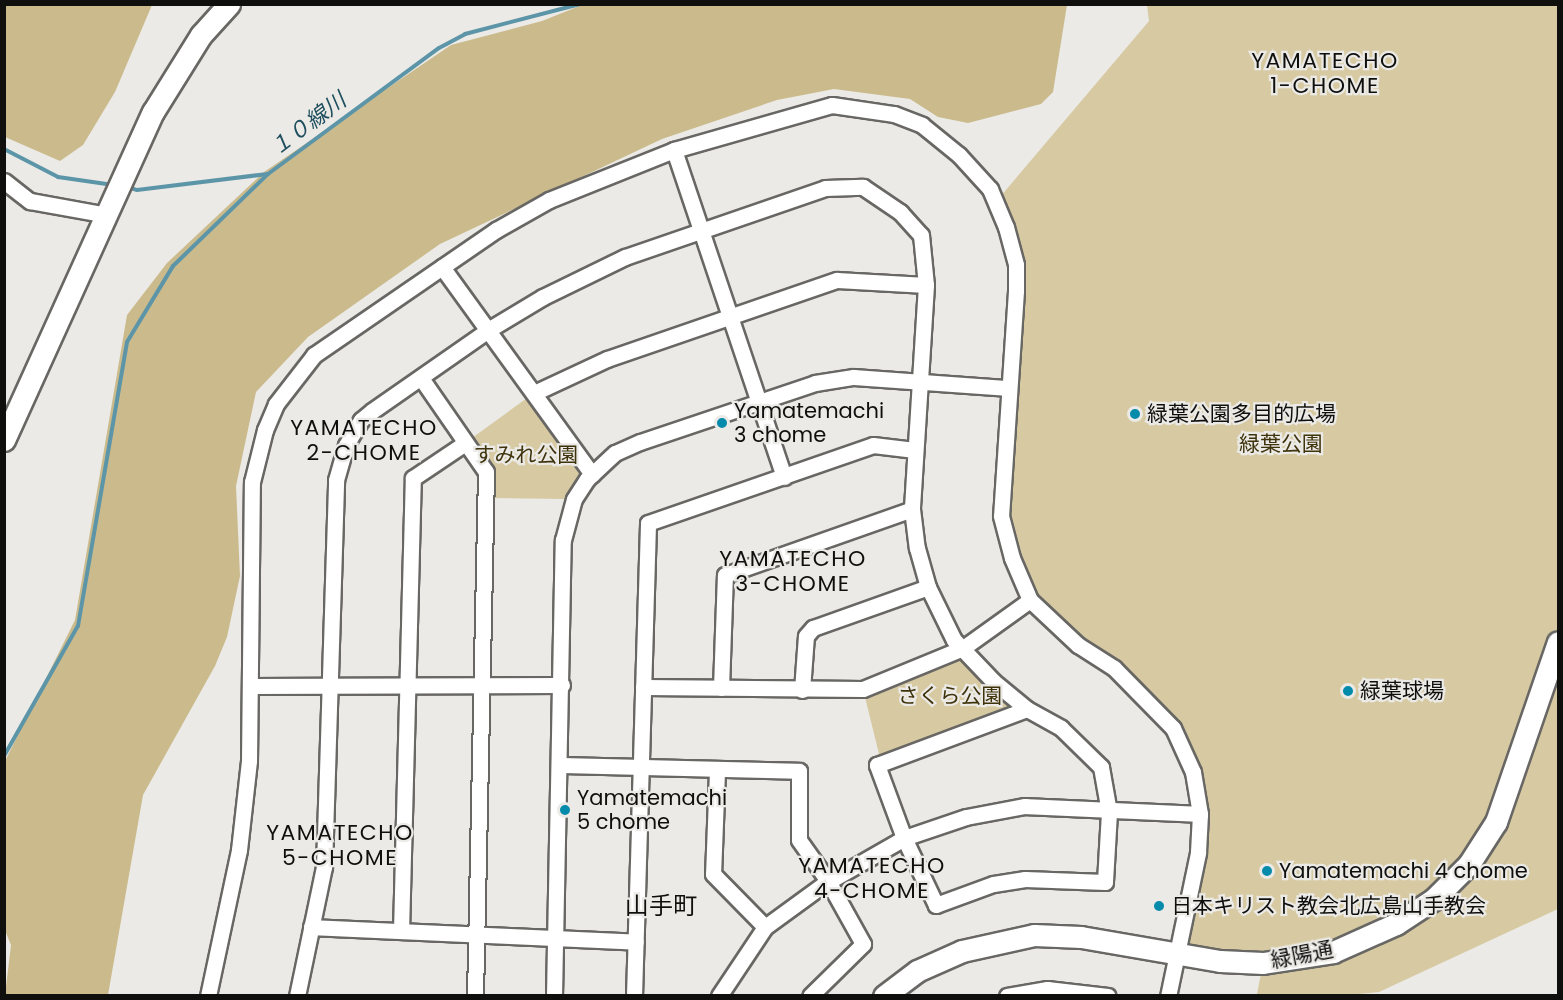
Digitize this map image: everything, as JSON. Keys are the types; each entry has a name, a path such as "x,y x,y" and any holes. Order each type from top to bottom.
{"street":[{"path":"4,440 125,173 178,68 230,4"},
{"path":"208,996 238,850 249,761 252,482 265,430 276,404 314,355 442,267 549,200 674,150 831,105 894,114 922,125 959,155 990,189 1006,227 1016,265 1001,516 1012,558 1030,600 1078,645 1114,668 1173,728 1193,772 1200,814 1198,853 1168,996"},
{"path":"674,150 756,402 783,477"},
{"path":"4,181 30,201 107,215"},
{"path":"297,996 324,867 338,464 361,420 488,330 588,274 701,230 825,188 863,187 900,212 921,235 926,285 912,509 917,548 928,587 944,624 993,681 1027,709 1061,728 1101,767 1109,812 1105,882 1052,878 1014,881 993,884 936,905 904,838 877,765 1027,709"},
{"path":"442,267 592,474"},
{"path":"534,393 607,359 837,280 926,285"},
{"path":"554,996 566,521 573,499 592,474 615,453 640,442 815,383 854,377 1008,388"},
{"path":"421,378 486,472 475,996"},
{"path":"401,931 413,478 465,443"},
{"path":"634,996 648,523 873,445 915,450"},
{"path":"721,688 725,575 912,509"},
{"path":"802,690 806,636 813,628 928,587"},
{"path":"643,687 864,689 963,648 1030,600"},
{"name":"緑陽通","path":"884,996 917,971 962,951 1034,935 1130,943 1178,954 1263,963 1333,952 1396,924 1434,898 1469,864 1496,822 1558,642"},
{"path":"251,686 562,685"},
{"path":"559,765 717,771 799,771 799,840 828,881 863,944 810,996"},
{"path":"717,771 713,874 765,927"},
{"path":"719,996 765,927 828,881 904,838 966,817 1025,806 1109,812 1200,814"},
{"path":"311,927 636,942"},
{"path":"1007,996 1047,989 1108,996"}],"green space":[{"name":"緑葉公園","path":"1147,5 1558,5 1558,909 1379,992 1349,995 1257,994 1263,963 1178,954 1200,814 1173,728 1030,600 1001,516 1016,291 1000,197 1149,21"},
{"name":"すみれ公園","path":"534,393 592,474 564,499 487,498 486,472 465,443"},
{"name":"さくら公園","path":"963,648 1020,712 877,765 879,754 863,689"}],"shaded area":[{"path":"4,5 152,5 115,92 83,145 60,161 5,137"},
{"path":"582,5 1067,5 1053,92 1041,104 968,123 938,117 910,99 834,89 777,100 662,139 440,244 308,337 256,392 236,486 240,576 227,637 215,666 143,795 108,995 5,995 11,945 4,928 4,763 75,620 127,315 167,263 264,172 451,45 542,21"}],"waterway":[{"name":"１０線川","path":"127,187 137,190 268,174 439,48 465,34 580,4"},
{"name":"１０線川","path":"4,149 58,177 113,185"},
{"path":"4,756 78,626 127,342 173,266 268,174"}],"place":[{"name":"緑葉公園多目的広場","path":"1135,414"},
{"name":"Yamatemachi 3 chome","path":"722,423"},
{"name":"緑葉球場","path":"1348,691"},
{"name":"Yamatemachi 5 chome","path":"565,810"},
{"name":"Yamatemachi 4 chome","path":"1267,871"},
{"name":"日本キリスト教会北広島山手教会","path":"1159,906"}],"district":[{"name":"YAMATECHO 1-CHOME","path":"1325,72"},
{"name":"YAMATECHO 2-CHOME","path":"364,440"},
{"name":"YAMATECHO 3-CHOME","path":"793,570"},
{"name":"YAMATECHO 5-CHOME","path":"340,844"},
{"name":"YAMATECHO 4-CHOME","path":"872,878"},
{"name":"山手町","path":"661,906"}]}
